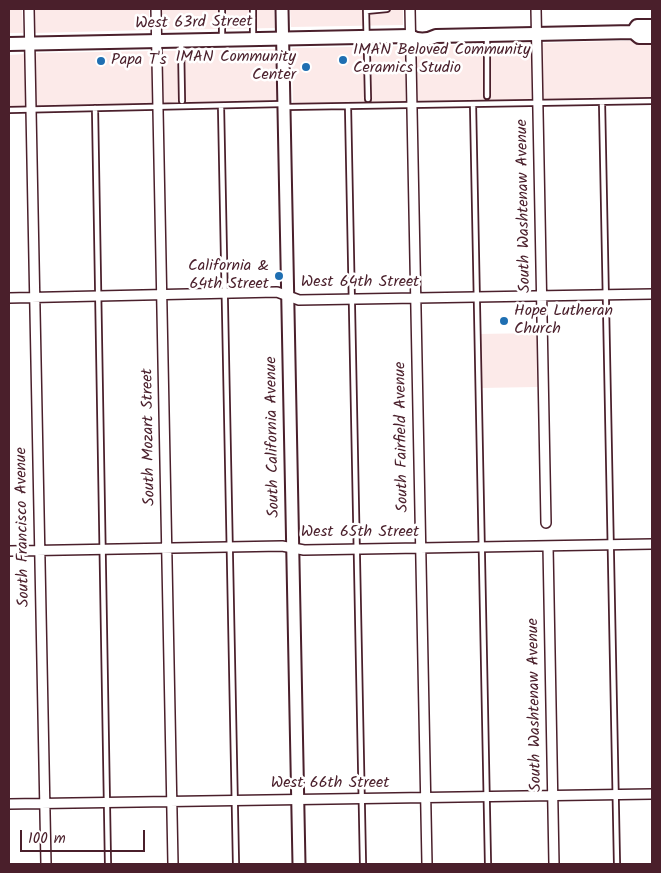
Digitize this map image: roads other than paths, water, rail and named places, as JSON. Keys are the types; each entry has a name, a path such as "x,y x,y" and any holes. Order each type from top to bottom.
{"main road":[{"name":"West 63rd Street","path":"633,32 637,26 652,26"},
{"name":"West 63rd Street","path":"9,44 410,36 414,32 421,31 430,31 436,36 633,32 639,38 652,37"}],"street":[{"name":"South Francisco Avenue","path":"29,9 46,864"},
{"name":"South Mozart Street","path":"156,9 174,864"},
{"name":"South California Avenue","path":"282,9 299,864"},
{"name":"South Fairfield Avenue","path":"410,9 427,864"},
{"name":"South Washtenaw Avenue","path":"536,9 546,522"},
{"name":"West 64th Street","path":"9,298 277,292 299,300 652,294"},
{"name":"West 65th Street","path":"9,551 230,546 282,546 304,550 652,544"},
{"name":"South Washtenaw Avenue","path":"548,546 554,864"},
{"name":"West 66th Street","path":"9,804 652,794"}],"lane":[{"path":"222,9 222,40"},
{"path":"253,9 254,39"},
{"path":"368,99 366,10 387,9"},
{"path":"487,35 487,96"},
{"path":"180,40 182,101"},
{"path":"9,110 652,101"},
{"path":"602,102 617,864"},
{"path":"473,104 488,864"},
{"path":"221,106 236,864"},
{"path":"348,106 363,864"},
{"path":"95,108 108,864"}],"place":[{"name":"IMAN Beloved Community Ceramics Studio","path":"343,60"},
{"name":"Papa T's","path":"101,61"},
{"name":"IMAN Community Center","path":"306,67"},
{"name":"California & 64th Street","path":"279,276"},
{"name":"Hope Lutheran Church","path":"504,321"}]}
